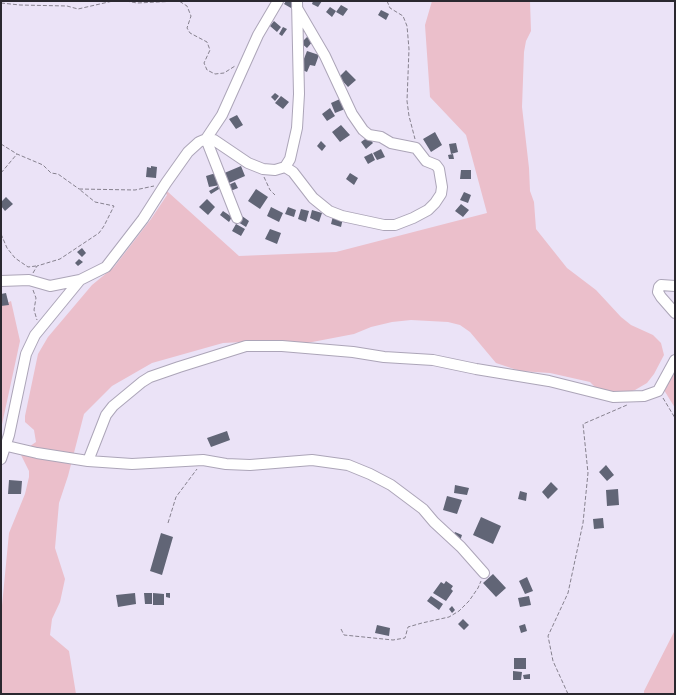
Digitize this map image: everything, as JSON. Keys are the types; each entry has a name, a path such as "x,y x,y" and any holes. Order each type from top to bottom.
{"street":[{"path":"206,139 222,115 258,35 278,1"},
{"path":"285,167 293,172 313,198 329,211 342,216 384,225 395,225 428,210 435,204 441,194 442,186 439,169 436,165 426,161 416,148 391,143 380,137 369,135 363,130 352,114 325,56 297,4"},
{"path":"1,281 29,280 50,286 80,280 106,267 143,219 188,152 199,142 206,139 214,140 248,163 263,169 275,170 285,167 290,159 297,128 299,94 297,4"},
{"path":"206,139 236,218"},
{"path":"1,459 6,446 26,354 35,335 80,280"},
{"path":"675,286 661,285 658,292 675,313"},
{"path":"88,461 106,415 113,406 142,382 150,377 246,346 282,346 353,352 384,357 433,360 549,381 613,397 644,396 658,391 675,360"},
{"path":"6,446 36,453 88,461 132,464 203,460 250,466 312,460 348,465 370,474 390,485 423,509 434,522 461,547 484,573"}],"path":[{"path":"1,3 67,6 78,9 113,1 126,1 137,4 179,1 187,6 191,16 187,28 190,33 207,42 210,50 204,63 207,70 215,74 224,73 239,64 246,62"},
{"path":"387,1 390,8 403,16 407,26 409,49 407,101 416,148"},
{"path":"1,144 17,154 43,165 51,173 58,174 95,202 114,206 99,233 60,259 37,266 28,267 15,258 1,234"},
{"path":"1,173 17,154"},
{"path":"263,169 264,178 270,190 275,195"},
{"path":"79,189 135,190 166,183"},
{"path":"37,266 29,280 36,298 34,310 37,321"},
{"path":"658,391 675,418"},
{"path":"568,694 554,661 548,636 568,593 583,523 588,473 583,424 631,403"},
{"path":"168,524 176,497 203,460"},
{"path":"341,629 344,635 394,640 405,638 408,627 450,617 459,611 469,601 478,588 484,573"}],"shaded area":[{"path":"432,1 530,1 531,31 526,41 524,52 522,107 530,191 534,202 536,229 567,268 596,290 621,317 631,325 653,335 661,343 664,355 654,374 647,383 635,390 626,393 608,394 597,389 590,382 550,373 520,371 496,363 470,332 460,325 448,322 411,320 392,322 371,327 354,334 307,343 263,341 223,343 152,363 112,386 84,414 68,476 59,503 55,548 65,579 60,602 52,619 50,635 69,651 76,694 1,694 1,616 9,533 25,494 29,477 29,471 20,453 36,442 34,430 25,422 25,416 38,354 48,337 92,285 114,267 151,219 167,195 158,183 239,256 336,252 487,213 466,135 430,97 425,25"},
{"path":"11,301 20,341 1,429 1,306"},
{"path":"675,374 675,408 664,390 671,377"},
{"path":"675,630 675,694 644,694 644,691"}],"building":[{"path":"286,1 294,2 291,8 284,4"},
{"path":"313,1 322,1 318,7 312,4"},
{"path":"341,5 348,9 343,16 336,12"},
{"path":"330,7 336,11 332,17 326,12"},
{"path":"381,10 389,14 386,20 378,15"},
{"path":"274,21 281,27 277,32 270,26"},
{"path":"283,27 287,29 282,36 279,34"},
{"path":"309,35 314,40 307,48 301,43"},
{"path":"307,51 319,55 315,66 310,65 307,72 300,69"},
{"path":"346,70 356,80 348,87 339,77"},
{"path":"275,93 279,96 275,101 271,97"},
{"path":"281,96 289,102 283,109 275,103"},
{"path":"340,99 345,109 335,113 331,103"},
{"path":"330,108 335,116 327,121 322,114"},
{"path":"237,115 243,125 236,129 229,119"},
{"path":"341,125 350,135 340,142 332,132"},
{"path":"435,132 442,145 431,152 423,139"},
{"path":"368,137 373,143 366,149 361,142"},
{"path":"321,141 326,146 322,151 317,146"},
{"path":"456,143 458,152 451,154 449,144"},
{"path":"381,149 385,157 377,160 373,153"},
{"path":"372,153 375,160 368,164 364,157"},
{"path":"453,154 454,159 449,159 448,155"},
{"path":"151,166 157,167 156,178 146,177 147,167 151,168"},
{"path":"241,166 245,176 229,183 227,178 224,179 222,174"},
{"path":"461,170 471,170 471,179 460,179"},
{"path":"216,173 220,185 209,187 206,176"},
{"path":"350,173 358,178 354,185 346,179"},
{"path":"235,182 238,188 228,192 226,186"},
{"path":"218,186 219,189 211,194 209,191"},
{"path":"256,189 268,197 260,209 248,201"},
{"path":"464,192 471,195 468,203 460,200"},
{"path":"6,197 13,204 5,211 1,206 1,202"},
{"path":"207,199 215,207 208,215 199,207"},
{"path":"461,204 469,210 463,217 455,211"},
{"path":"271,207 283,213 279,222 267,216"},
{"path":"288,207 296,210 294,217 285,214"},
{"path":"301,209 309,211 306,222 298,219"},
{"path":"312,210 322,213 319,222 310,218"},
{"path":"223,211 232,217 229,222 220,215"},
{"path":"242,216 249,221 246,227 238,222"},
{"path":"333,216 343,218 341,227 331,224"},
{"path":"236,224 245,229 241,236 232,231"},
{"path":"270,229 281,233 277,244 265,239"},
{"path":"82,248 86,253 82,257 77,252"},
{"path":"79,259 83,262 78,266 75,263"},
{"path":"6,293 9,305 1,306 1,294"},
{"path":"227,431 230,440 211,447 207,438"},
{"path":"606,465 614,475 607,481 599,472"},
{"path":"9,480 22,481 21,494 8,494"},
{"path":"551,482 558,489 548,499 542,492"},
{"path":"455,485 469,488 467,495 454,493"},
{"path":"618,489 619,505 607,506 606,490"},
{"path":"520,491 527,493 526,501 518,499"},
{"path":"447,496 462,500 457,514 443,510"},
{"path":"481,517 501,526 493,544 473,535"},
{"path":"603,518 604,528 594,529 593,519"},
{"path":"455,532 462,535 460,541 452,537"},
{"path":"161,533 173,537 162,575 150,571"},
{"path":"493,574 506,588 496,597 483,583"},
{"path":"527,577 533,591 525,594 519,581"},
{"path":"446,581 453,586 451,589 453,591 446,601 433,593 441,582 444,584"},
{"path":"135,593 136,604 118,607 116,595"},
{"path":"144,593 152,593 152,604 145,604"},
{"path":"153,593 164,594 164,605 153,605"},
{"path":"166,593 170,593 170,598 166,597"},
{"path":"431,596 443,604 439,610 427,601"},
{"path":"529,596 531,605 520,607 518,598"},
{"path":"452,606 455,610 452,613 449,609"},
{"path":"463,619 469,625 464,630 458,624"},
{"path":"525,624 527,631 521,633 519,626"},
{"path":"377,625 390,628 389,636 375,633"},
{"path":"514,658 526,658 526,669 514,669"},
{"path":"513,671 522,672 521,680 513,680"},
{"path":"530,674 530,679 524,679 523,675"}]}
